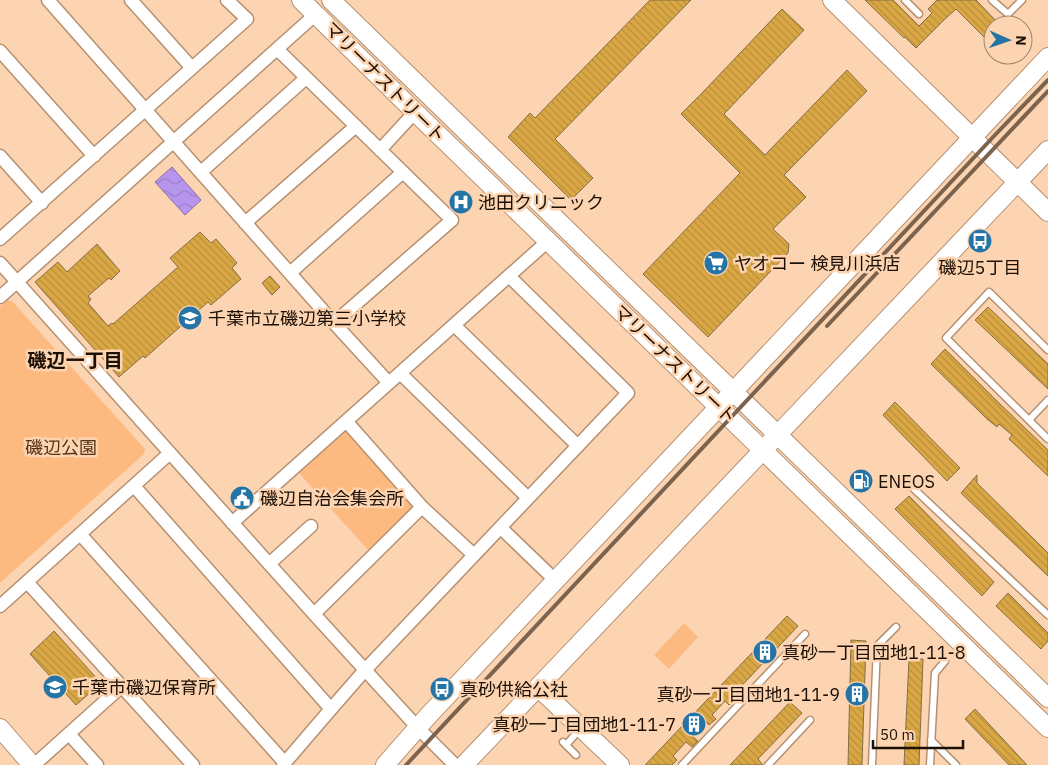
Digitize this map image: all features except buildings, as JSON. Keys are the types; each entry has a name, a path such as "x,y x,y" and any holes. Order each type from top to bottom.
{"street":[{"path":"48,0 388,383"},
{"path":"131,0 192,68"},
{"path":"0,240 247,19 227,0"},
{"name":"マリーナストリート","path":"301,0 1048,728"},
{"path":"0,297 331,0"},
{"name":"マリーナストリート","path":"331,0 1048,698"},
{"path":"832,0 1048,212"},
{"path":"277,49 452,220 334,324"},
{"path":"0,51 94,156"},
{"path":"385,765 1048,56"},
{"path":"201,172 306,78"},
{"path":"380,150 415,112"},
{"path":"245,223 356,126"},
{"path":"464,765 1048,150"},
{"path":"0,156 42,203"},
{"path":"290,273 403,172"},
{"path":"232,523 548,240"},
{"path":"0,263 314,614 418,728 455,765"},
{"path":"80,534 284,764 365,670 628,394 509,276"},
{"path":"454,325 578,446"},
{"path":"400,373 528,498"},
{"path":"346,422 422,508 474,556"},
{"path":"0,606 170,453"},
{"path":"134,486 330,709"},
{"path":"314,614 422,508"},
{"path":"269,564 311,526"},
{"path":"501,528 556,580"},
{"path":"27,582 193,765"},
{"path":"0,728 33,765 122,686"},
{"path":"538,688 620,765"},
{"path":"69,734 97,765"}],"lane":[{"path":"905,0 919,14"},
{"path":"992,0 1008,14 1022,0"},
{"path":"1048,350 989,292 946,338 1048,439"},
{"path":"1029,420 1048,400"},
{"path":"913,488 1048,616"},
{"path":"872,765 877,646 896,627"},
{"path":"682,765 805,634"},
{"path":"930,765 935,673 944,661"},
{"path":"768,765 810,720"},
{"path":"576,755 564,744 581,728"},
{"path":"932,740 956,765"}],"green space":[{"name":"磯辺公園","path":"7,300 12,301 145,449 144,454 0,583 0,307"},
{"path":"341,432 347,432 412,504 412,509 368,550 298,472"},
{"path":"684,623 698,637 669,669 654,655"}],"water":[{"path":"172,167 201,200 185,215 155,182"}],"railway":[{"path":"406,765 1048,80"},
{"path":"827,326 1048,91"}],"place":[{"name":"池田クリニック","path":"461,202"},
{"name":"磯辺5丁目","path":"980,241"},
{"name":"ヤオコー 検見川浜店","path":"716,263"},
{"name":"千葉市立磯辺第三小学校","path":"190,318"},
{"name":"ENEOS","path":"861,481"},
{"name":"磯辺自治会集会所","path":"242,498"},
{"name":"真砂一丁目団地1-11-8","path":"765,652"},
{"name":"千葉市磯辺保育所","path":"55,687"},
{"name":"真砂供給公社","path":"442,689"},
{"name":"真砂一丁目団地1-11-9","path":"857,694"},
{"name":"真砂一丁目団地1-11-7","path":"694,724"}],"district":[{"name":"磯辺一丁目","path":"75,360"}]}
